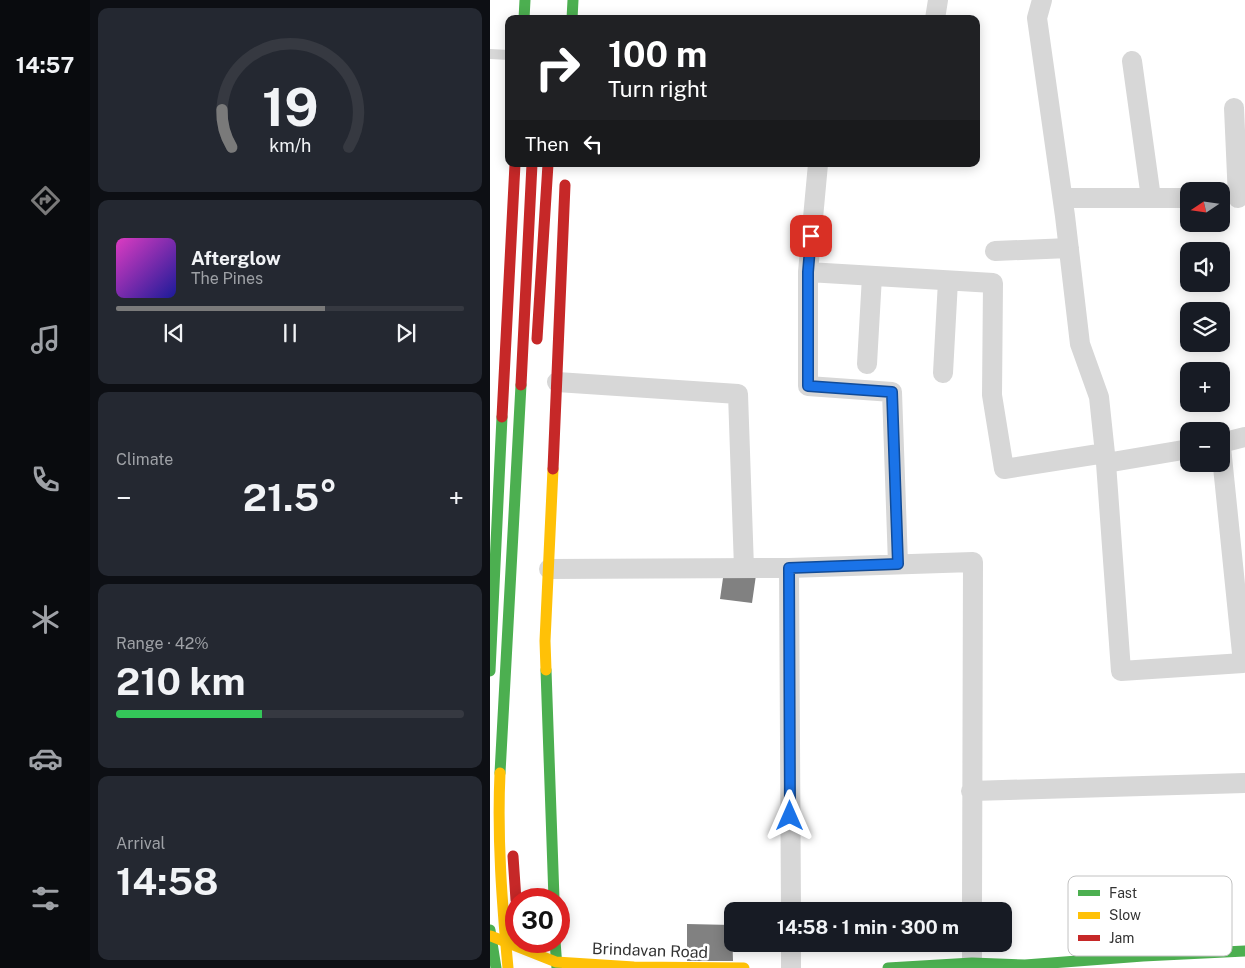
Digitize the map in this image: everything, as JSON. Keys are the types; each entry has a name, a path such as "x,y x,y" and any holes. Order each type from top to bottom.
{"main road":[{"path":"524,15 525,0"},
{"path":"572,15 573,0"},
{"path":"490,671 507,306 516,167"},
{"path":"508,968 502,898 499,801 532,167"},
{"path":"536,352 548,167"},
{"path":"554,888 545,640 566,174"},
{"path":"510,797 510,743 525,521"},
{"path":"512,842 515,888"},
{"path":"490,933 496,968"},
{"name":"Brindavan Road","path":"490,933 556,965 744,968"},
{"path":"1232,955 1245,951"},
{"path":"521,953 522,959"},
{"path":"888,968 972,954 1025,966 1143,956 1216,960 1229,956"}],"street":[{"path":"936,15 938,0"},
{"path":"1042,0 1037,18 1063,198 1080,344 1099,397 1106,458 1121,671 1244,663 1238,549 1225,472"},
{"path":"1132,61 1151,198"},
{"path":"1234,108 1235,198"},
{"path":"818,167 808,272 808,386 892,392 898,564"},
{"path":"1063,198 1180,198"},
{"path":"995,251 1069,248"},
{"path":"808,272 993,283 992,395 1004,469 1180,450"},
{"path":"867,364 872,276"},
{"path":"943,373 948,281"},
{"path":"557,382 738,394 744,568"},
{"path":"1230,442 1245,436"},
{"path":"549,570 789,568 972,562 972,902"},
{"path":"789,568 791,902"},
{"path":"971,791 1245,783"},
{"path":"791,952 791,968"}],"lane":[{"path":"490,54 505,55"}],"building":[{"path":"724,571 756,575 752,603 720,599"},
{"path":"687,924 724,925 724,952 733,952 733,961 687,961"}],"traffic: fast":[{"path":"524,15 525,0"},
{"path":"572,15 573,0"},
{"path":"500,773 521,385"},
{"path":"490,671 502,417"},
{"path":"546,670 554,888"},
{"path":"490,930 496,968"},
{"path":"1232,952 1245,951"},
{"path":"556,953 557,968"},
{"path":"888,968 972,963 1025,965 1143,956"}],"traffic: slow":[{"path":"546,670 545,641 553,469"},
{"path":"500,773 499,822 508,968"},
{"path":"491,936 556,962 634,967 744,968"}],"traffic: jam":[{"path":"502,417 515,167"},
{"path":"521,385 532,167"},
{"path":"537,339 548,167"},
{"path":"553,469 565,185"},
{"path":"513,856 515,888"}],"route":[{"path":"790,816 789,568 898,564 892,392 808,386 808,272 811,236"}]}
